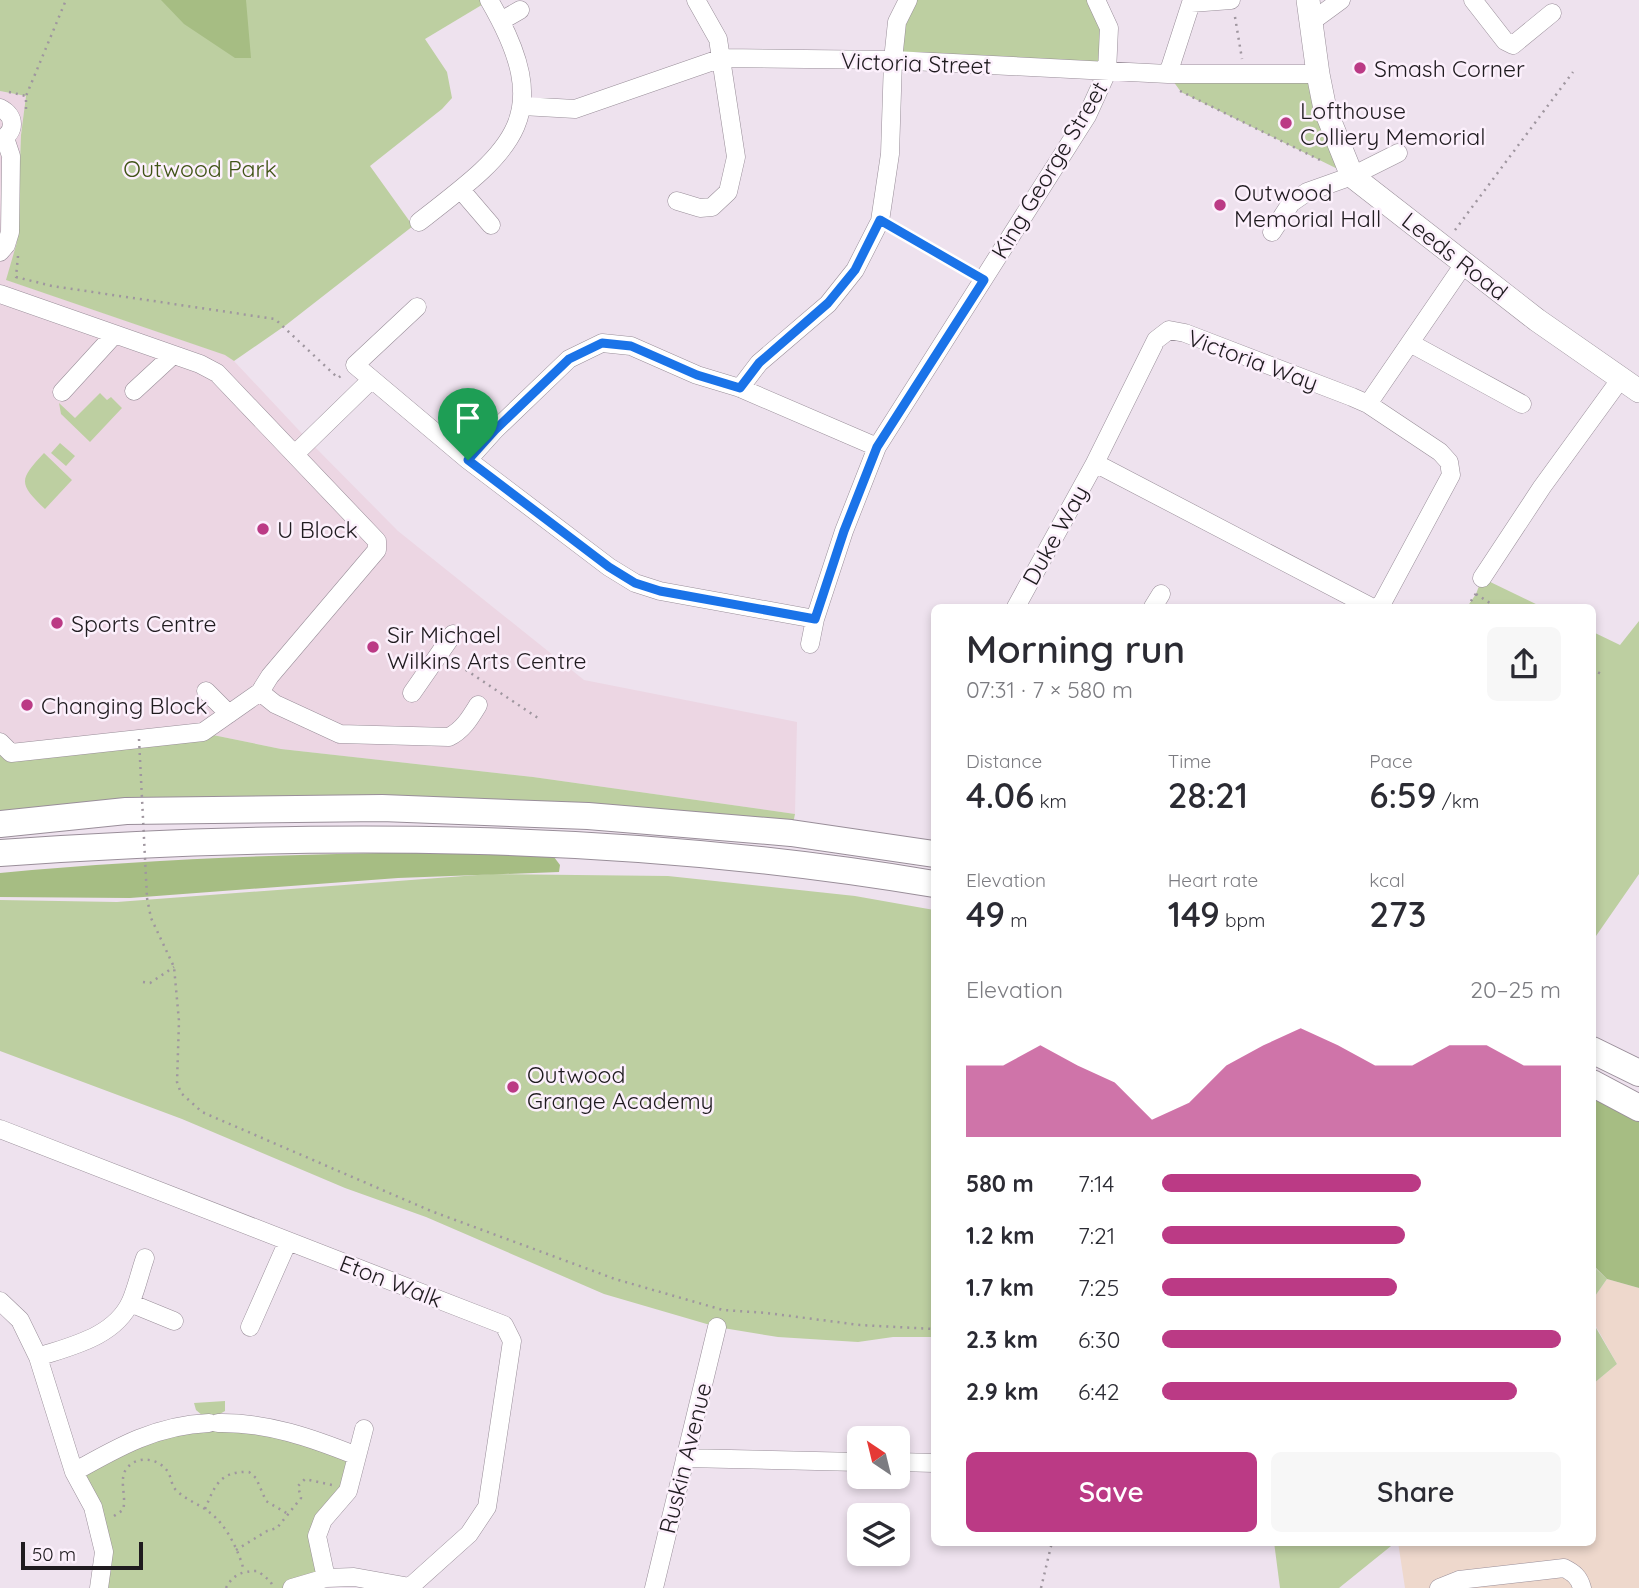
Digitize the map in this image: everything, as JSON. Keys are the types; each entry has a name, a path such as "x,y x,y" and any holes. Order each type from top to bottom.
{"highway":[{"path":"0,824 126,811 382,808 588,816 791,833 931,854"},
{"path":"0,853 137,843 398,838 589,844 792,863 931,884"},
{"path":"1596,1051 1639,1073"},
{"path":"1596,1085 1639,1108"}],"main road":[{"name":"Leeds Road","path":"1309,11 1318,74 1329,123 1352,176 1537,320 1631,384"}],"street":[{"path":"419,222 461,190 503,150 514,131 522,106 522,75 501,21 489,0"},
{"path":"677,201 700,208 712,207 728,192 736,158 718,39 696,0"},
{"path":"740,388 759,363 828,303 855,270 880,220 890,154 897,22 908,0"},
{"path":"1096,0 1109,28 1107,72"},
{"path":"1309,11 1342,0"},
{"path":"1473,0 1505,41 1513,45 1552,13"},
{"path":"1168,74 1191,3 1233,6"},
{"path":"501,21 520,10"},
{"name":"Victoria Street","path":"522,106 575,109 722,58 893,60 1168,74 1318,74"},
{"name":"King George Street","path":"810,644 815,619 844,531 877,447 1087,116 1107,72"},
{"path":"0,108 8,113 12,123 12,129 2,139 11,156 9,232 6,244 0,252"},
{"path":"1272,232 1291,203 1299,197 1321,186 1352,176 1398,153"},
{"path":"461,190 491,225"},
{"path":"1368,404 1464,264"},
{"path":"0,294 18,308 114,335 200,364 216,373 377,541 377,550 270,676 260,692 203,733 11,753 0,742"},
{"path":"417,307 355,365 468,460 609,567 635,583 660,591 815,619"},
{"name":"Victoria Way","path":"1095,463 1156,340 1169,330 1185,333 1368,404 1440,453 1449,462 1451,475 1382,604"},
{"path":"62,392 114,335"},
{"path":"468,460 495,430 569,359 602,343 631,346 697,375 740,388 877,447"},
{"path":"1410,343 1522,404"},
{"path":"134,391 173,355"},
{"path":"295,454 371,380"},
{"path":"1479,586 1542,486 1631,384"},
{"path":"1095,463 1365,604"},
{"name":"Duke Way","path":"1018,604 1095,463"},
{"path":"412,693 431,673 453,634"},
{"path":"206,691 229,714"},
{"path":"260,692 275,704 348,736 449,737 465,725 478,705"},
{"name":"Eton Walk","path":"0,1129 504,1325 512,1341 487,1507 469,1534 410,1587"},
{"path":"250,1327 288,1241"},
{"path":"38,1357 90,1339 110,1327 130,1303 145,1258"},
{"path":"0,1301 20,1320 38,1357 74,1472 93,1507 104,1552 99,1588"},
{"path":"130,1303 174,1321"},
{"name":"Ruskin Avenue","path":"654,1588 717,1327"},
{"path":"74,1472 128,1441 172,1427 214,1423 242,1423 291,1432 357,1456"},
{"path":"326,1578 317,1536 323,1520 348,1492 364,1429"},
{"path":"685,1458 847,1462"},
{"path":"910,1462 931,1463"},
{"path":"1439,1588 1459,1580 1557,1568 1573,1572 1582,1588"},
{"path":"292,1588 326,1578 354,1577 410,1587"}],"path":[{"path":"26,110 26,96 66,0"},
{"path":"1233,6 1245,75"},
{"path":"1443,247 1573,72"},
{"path":"1168,74 1181,92 1352,176"},
{"path":"0,91 26,96"},
{"path":"880,220 984,280"},
{"path":"19,255 16,277 51,286 275,319 338,378 355,365"},
{"path":"1479,586 1494,604"},
{"path":"431,673 447,657 541,720"},
{"path":"1596,671 1603,675"},
{"path":"139,739 147,898 151,918 174,967 180,1021 177,1082 181,1093 202,1112 431,1211 615,1279 723,1310 767,1312 860,1325 931,1329"},
{"path":"143,982 150,983 174,967"},
{"path":"98,1522 123,1510 126,1498 122,1484 125,1470 134,1461 148,1460 159,1463 169,1473 173,1487 180,1494 212,1514 236,1550 244,1571"},
{"path":"205,1509 218,1483 226,1475 248,1472 256,1478 266,1501 288,1514"},
{"path":"236,1550 277,1528 301,1498 298,1486 305,1479 330,1484 348,1492"},
{"path":"1041,1588 1051,1546"},
{"path":"226,1588 232,1578 244,1571 258,1571 274,1588"}],"shaded area":[{"path":"0,91 26,96 21,135 17,242 7,280 226,355 398,531 584,680 797,722 795,814 533,777 281,749 203,733 0,754"},
{"path":"1607,1279 1639,1288 1639,1588 1405,1588 1399,1546 1596,1546 1596,1382 1617,1364 1596,1326 1596,1295"}],"green space":[{"name":"Outwood Park","path":"0,0 490,0 425,39 447,72 452,98 370,166 413,226 286,325 234,361 225,355 6,280 17,242 21,135 26,96 0,91"},
{"path":"161,0 246,0 251,58 235,58 184,24"},
{"path":"908,0 1096,0 1107,72 893,60"},
{"path":"1168,74 1318,74 1352,176 1181,92"},
{"path":"100,393 107,400 111,397 122,408 90,442 61,414 59,403 75,418"},
{"path":"60,443 75,456 66,466 51,453"},
{"path":"44,453 72,480 45,509 30,493 25,481 30,469"},
{"path":"1482,578 1536,604 1469,604"},
{"path":"1639,621 1639,874 1596,936 1596,633 1620,645"},
{"path":"203,733 281,749 533,777 795,814 791,833 588,816 0,817 0,754"},
{"path":"438,852 554,857 560,865 559,872 398,878 130,898 0,897 0,873 219,858"},
{"name":"Outwood Grange Academy","path":"491,874 668,876 855,896 931,909 931,1337 893,1337 858,1342 778,1337 717,1327 604,1294 426,1217 345,1188 182,1119 0,1051 0,900 117,902"},
{"path":"1596,1085 1639,1108 1639,1288 1607,1279 1596,1268"},
{"path":"1596,1269 1607,1279 1596,1295"},
{"path":"1596,1328 1617,1364 1596,1382"},
{"path":"225,1401 225,1411 218,1415 357,1456 323,1520 326,1578 292,1588 99,1588 101,1565 74,1472 203,1416 196,1410 194,1403"},
{"path":"1275,1546 1391,1546 1339,1588 1280,1588"}],"place":[{"name":"Smash Corner","path":"1360,68"},
{"name":"Lofthouse Colliery Memorial","path":"1286,123"},
{"name":"Outwood Memorial Hall","path":"1220,205"},
{"name":"U Block","path":"263,529"},
{"name":"Sports Centre","path":"57,623"},
{"name":"Sir Michael Wilkins Arts Centre","path":"373,647"},
{"name":"Changing Block","path":"27,705"},
{"name":"Outwood Grange Academy","path":"513,1087"}],"route":[{"path":"880,220 984,280 877,447 844,531 815,619 660,591 635,583 609,567 468,460 495,430 569,359 602,343 631,346 697,375 740,388 759,363 828,303 855,270 880,220"}]}
